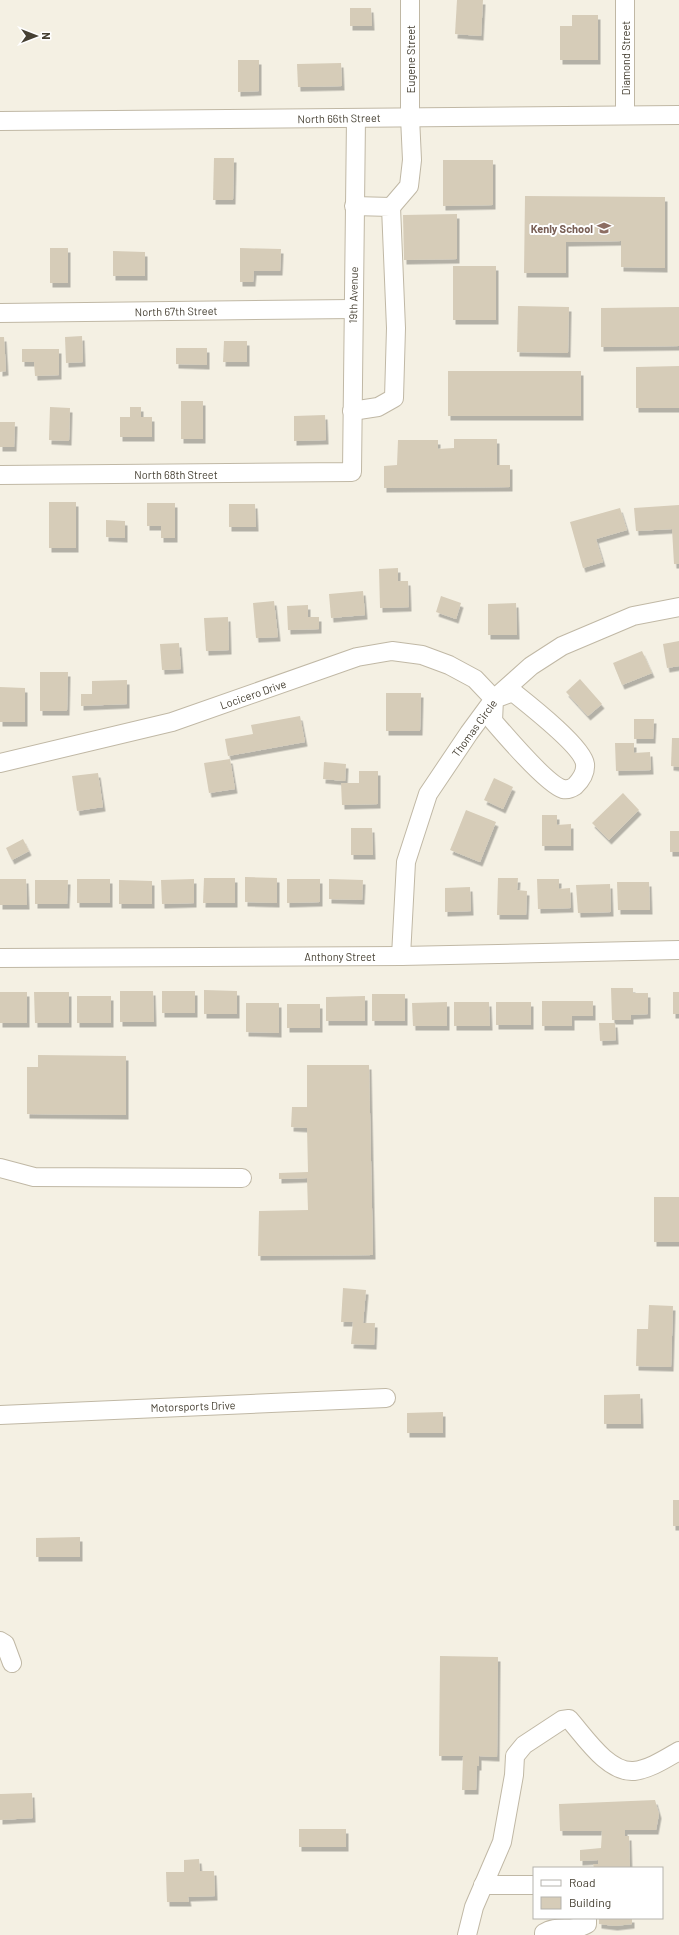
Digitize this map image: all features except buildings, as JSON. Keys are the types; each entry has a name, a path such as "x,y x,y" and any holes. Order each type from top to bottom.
{"street":[{"name":"Eugene Street","path":"390,207 409,186 412,160 410,117 410,0"},
{"name":"Diamond Street","path":"625,0 625,115"},
{"name":"North 66th Street","path":"0,121 679,115"},
{"name":"19th Avenue","path":"352,472 356,118"},
{"path":"352,412 378,407 394,398 396,328 390,207 354,206"},
{"name":"North 67th Street","path":"0,313 353,309"},
{"name":"North 68th Street","path":"0,475 352,472"},
{"name":"Thomas Circle","path":"401,956 406,862 428,794 469,733 494,700 531,666 562,646 632,616 679,607"},
{"name":"Locicero Drive","path":"0,763 172,722 357,657 392,651 422,655 449,665 475,679 494,700"},
{"path":"513,692 551,723 581,755 585,762 583,775 575,786 564,789 555,785 493,722 494,700 513,692"},
{"name":"Anthony Street","path":"0,958 401,956 679,950"},
{"path":"0,1168 34,1178 242,1178"},
{"name":"Motorsports Drive","path":"0,1415 386,1398"},
{"path":"0,1641 5,1644 12,1663"},
{"path":"467,1935 474,1907 502,1842 514,1774 515,1756 524,1745 562,1720 569,1719 602,1757 617,1767 633,1771 644,1769 679,1751"},
{"path":"483,1885 533,1885"},
{"path":"544,1935 544,1933 549,1929 579,1928 587,1924 587,1919"}],"place":[{"name":"Kenly School","path":"604,228"}]}
